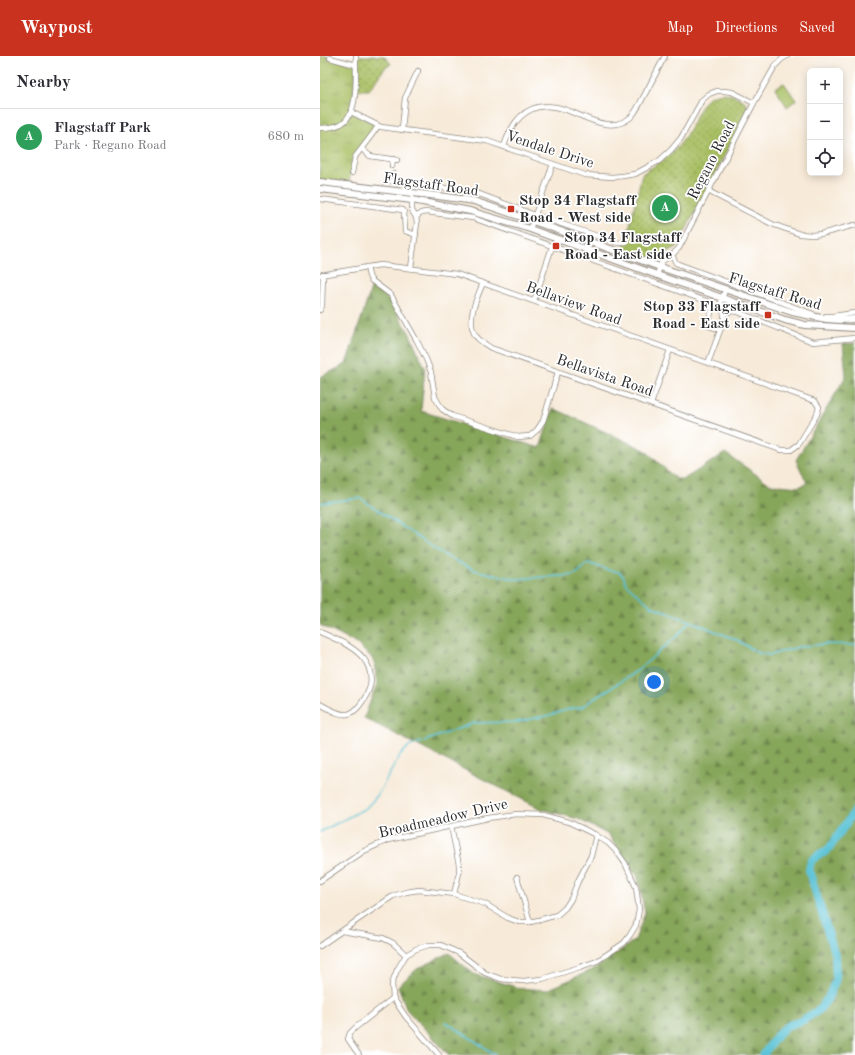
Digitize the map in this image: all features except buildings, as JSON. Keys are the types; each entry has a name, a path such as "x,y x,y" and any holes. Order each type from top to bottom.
{"main road":[{"name":"Flagstaff Road","path":"320,182 474,201 725,290 792,312 811,317 840,320 855,319"},
{"name":"Flagstaff Road","path":"320,189 412,200 470,211 530,229 785,320 805,325 855,328"}],"street":[{"path":"320,128 333,127 342,123 351,112 354,102 356,56"},
{"path":"504,146 514,123 524,113 545,106 558,107 606,125 624,121 631,117 638,107 665,56"},
{"path":"777,56 782,59"},
{"name":"Regano Road","path":"657,275 662,261 672,255 679,248 754,103 775,66 782,59 788,56"},
{"path":"330,58 356,65"},
{"path":"402,130 405,98 418,71"},
{"name":"Vendale Drive","path":"351,112 381,127 487,141 585,175 599,177 635,174 659,161 681,138 702,100 709,94 717,91 732,92 754,103"},
{"path":"352,173 355,157 378,126"},
{"path":"362,149 370,156 395,159 392,166"},
{"path":"530,229 553,164"},
{"path":"394,174 392,181 468,191 618,243 626,242"},
{"path":"708,192 772,224 800,234 821,234 855,225"},
{"path":"411,268 418,223 412,211 413,193"},
{"path":"320,199 403,210 405,231 416,235"},
{"name":"Flagstaff Road","path":"416,217 421,213 426,212 473,218 709,302 713,309 708,323 709,326 720,330"},
{"path":"534,301 552,247"},
{"path":"672,255 676,262 681,265 818,316 855,314"},
{"name":"Bellaview Road","path":"322,274 380,265 457,274 815,401 819,407 817,414 799,444 790,450 781,450"},
{"path":"367,267 371,280 391,294 426,359 431,372 435,397 442,408 452,416 518,437 530,436 543,422 558,372"},
{"path":"320,310 322,306 322,274"},
{"name":"Bellavista Road","path":"483,283 473,309 472,322 474,333 482,342 491,348 781,450"},
{"path":"708,363 724,320 721,302 725,290"},
{"path":"724,314 731,311 738,312 813,342 855,338"},
{"path":"651,404 670,350"},
{"path":"320,632 354,649 367,662 371,678 370,686 365,697 358,709 354,712 348,714 338,713 320,704"},
{"name":"Broadmeadow Drive","path":"320,881 364,851 388,840 488,818 516,814 543,815 570,822 608,843 618,852 625,863 636,887 639,910 636,925 630,935 624,943 597,961 580,968 542,979 523,981 501,979 485,973 459,953 441,945 428,945 406,954"},
{"path":"451,826 459,865 459,873 454,894"},
{"path":"320,946 393,896 419,890 454,894 485,904 508,918 519,922 530,922 557,915 565,908 571,899 578,881 591,856 596,836"},
{"path":"517,877 530,922"},
{"path":"342,931 383,938 393,942 406,954 392,983 393,998 406,1018 439,1055"},
{"path":"359,1055 348,1039 350,1033 393,998"}],"green space":[{"path":"320,56 328,56 328,58 356,65 351,112 378,126 355,157 348,185 320,182"},
{"path":"357,56 384,56 391,64 384,69 369,90 356,90"},
{"path":"784,83 796,100 787,107 775,88"},
{"path":"723,93 743,100 746,103 748,110 677,247 662,254 657,259 652,259 623,250 642,174 674,151 684,139 703,103 709,97"},
{"path":"372,286 386,296 409,332 425,368 421,411 540,448 553,408 645,450 676,479 684,479 725,453 770,484 799,487 807,483 796,460 846,376 843,344 855,343 855,1055 449,1055 407,1010 398,986 417,969 449,953 474,974 519,988 547,990 594,969 635,940 645,913 637,875 625,863 609,835 578,819 541,809 364,718 377,684 374,662 371,657 357,644 320,625 320,377 346,364"}],"waterway":[{"path":"320,503 360,498 444,555 474,570 515,579 574,575 588,563 619,572 624,577 626,584 651,606 690,621"},
{"path":"320,832 366,808 377,796 399,757 408,747 474,723 517,722 550,715 573,708 580,708 638,670 678,635 690,621 737,640 758,653 770,655 798,647 825,644 855,645"},
{"path":"763,1055 778,1034 787,1026 803,1020 819,1010 828,998 836,979 835,956 809,870 811,861 818,855 826,852 855,810"},
{"path":"446,1022 496,1055"}],"place":[{"name":"Flagstaff Park","path":"665,208"},
{"name":"Stop 34 Flagstaff Road - West side","path":"511,209"},
{"name":"Stop 34 Flagstaff Road - East side","path":"556,246"},
{"name":"Stop 33 Flagstaff Road - East side","path":"768,315"}]}
